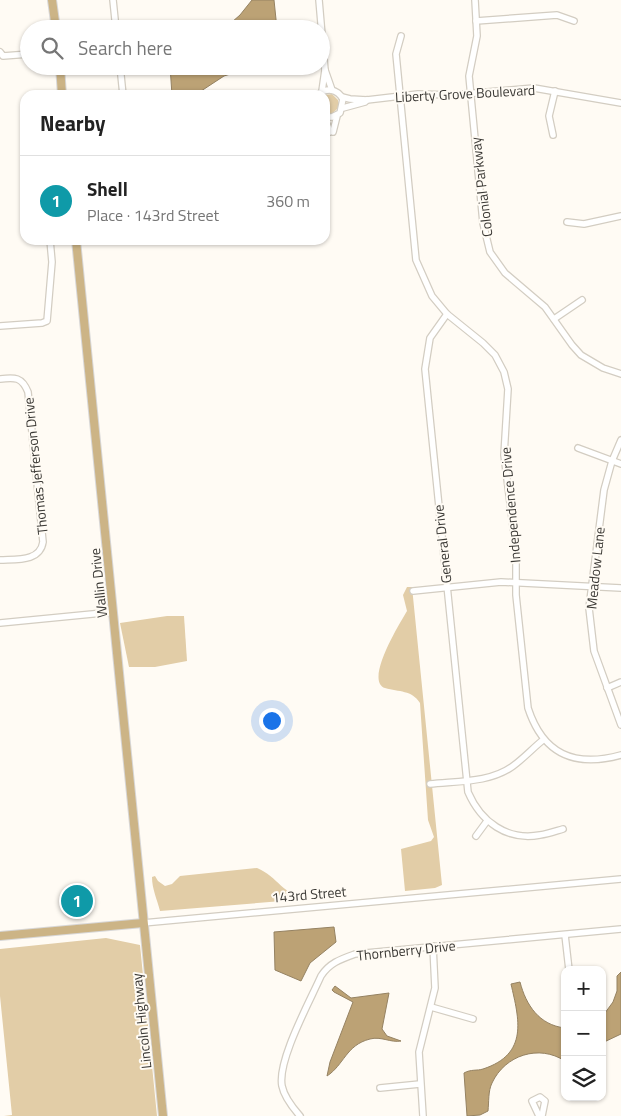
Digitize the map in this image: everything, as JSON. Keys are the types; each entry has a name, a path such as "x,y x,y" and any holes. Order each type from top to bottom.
{"main road":[{"path":"52,0 55,20"},
{"path":"61,75 62,90"},
{"name":"Wallin Drive","path":"76,245 144,923"},
{"name":"143rd Street","path":"0,936 144,923"},
{"name":"Lincoln Highway","path":"144,923 163,1116"}],"street":[{"path":"113,0 115,20"},
{"path":"319,0 321,20"},
{"name":"Colonial Parkway","path":"475,0 475,47 469,76 470,93 483,223 490,252 505,273 536,297 581,355 603,368 621,374"},
{"path":"476,21 557,15 574,22"},
{"name":"Independence Drive","path":"401,36 396,54 416,260 432,296 447,314 483,342 495,355 504,372 508,389 504,455 516,550 528,708 534,725 543,740 559,752 575,759 593,761 621,755"},
{"path":"0,52 3,56 20,55"},
{"path":"121,75 122,90"},
{"path":"321,90 324,75"},
{"path":"327,75 332,90 342,96 343,108 336,116 332,132 330,128"},
{"name":"Liberty Grove Boulevard","path":"342,96 350,99 367,100 534,88 621,104"},
{"path":"553,134 549,116 555,91"},
{"name":"Liberty Grove Boulevard","path":"343,108 367,100"},
{"path":"330,117 336,116"},
{"path":"567,222 584,224 621,216"},
{"path":"0,326 47,321 52,262 50,245"},
{"path":"554,319 582,300"},
{"name":"General Drive","path":"447,314 430,338 425,369 466,781 473,803 487,821"},
{"name":"Thomas Jefferson Drive","path":"0,379 13,378 22,380 28,392 43,542 39,552 29,558 0,560"},
{"name":"Meadow Lane","path":"621,440 612,461 604,490 590,586 589,608 594,651 621,725"},
{"path":"578,448 621,464"},
{"path":"413,591 517,582 621,588"},
{"path":"0,623 113,612"},
{"path":"607,688 621,682"},
{"path":"430,784 466,781 503,772 514,766 543,740"},
{"path":"476,836 487,821 499,829 527,836 563,829"},
{"name":"143rd Street","path":"144,923 621,879"},
{"name":"Thornberry Drive","path":"300,1116 282,1088 281,1076 285,1060 326,968 343,958 355,954 621,929"},
{"path":"565,935 568,966"},
{"path":"423,1116 418,1052 435,988 433,946"},
{"path":"431,1008 473,1019"},
{"path":"380,1088 420,1084"}],"shaded area":[{"path":"252,0 274,0 276,20 234,20"},
{"path":"171,75 227,75 203,90 172,90"},
{"path":"330,94 338,100 339,107 330,113"},
{"path":"407,587 412,587 442,885 435,888 405,891 401,849 431,841 434,837 428,820 420,703 413,696 405,692 385,688 380,683 379,675 381,664 391,639 407,611 403,595"},
{"path":"167,616 184,616 187,661 155,667 129,667 120,623"},
{"path":"257,868 292,894 307,899 160,911 152,877 155,876 165,886 172,884 180,876"},
{"path":"334,927 336,942 310,963 301,981 275,970 274,932"},
{"path":"106,938 140,945 157,1116 4,1116 12,1115 0,996 0,949"},
{"path":"621,972 621,1034 606,1041 606,1012 613,1002 617,991 617,976"},
{"path":"520,982 530,1006 535,1012 548,1023 561,1027 561,1059 544,1053 534,1053 514,1059 505,1065 492,1083 489,1093 488,1111 480,1115 467,1116 464,1073 483,1069 498,1062 508,1054 514,1045 518,1022 511,984"},
{"path":"335,986 351,998 389,993 382,1029 387,1036 401,1041 374,1038 362,1042 350,1050 338,1066 327,1076 330,1062 353,1002 334,992 332,990"}],"place":[{"name":"Shell","path":"77,901"}]}
